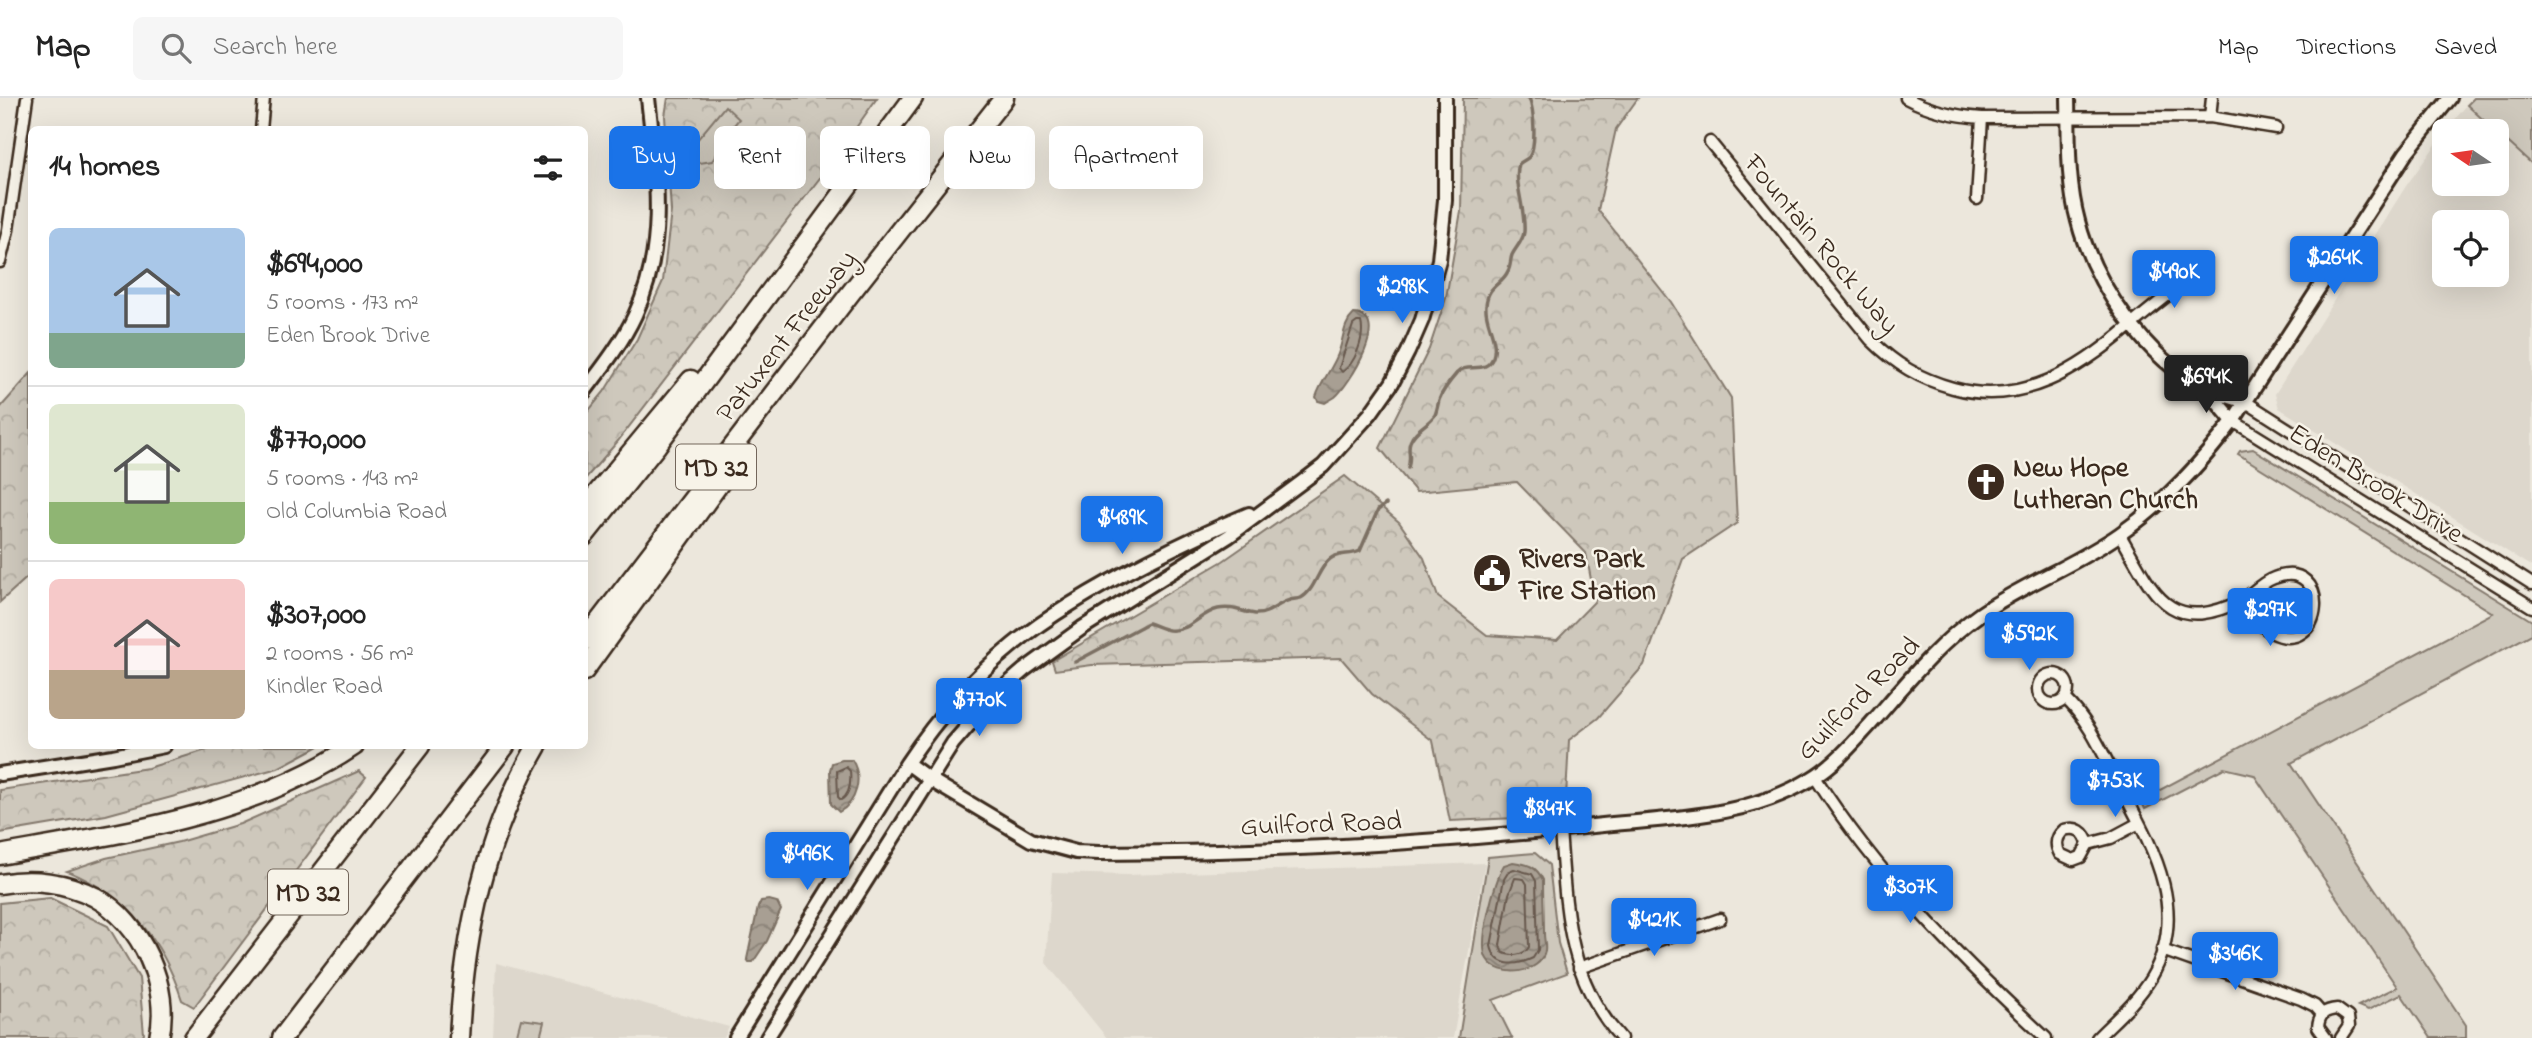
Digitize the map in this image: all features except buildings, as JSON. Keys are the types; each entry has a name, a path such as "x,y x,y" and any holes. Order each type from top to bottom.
{"highway":[{"name":"Patuxent Freeway","path":"588,531 657,445 913,98"},
{"name":"Patuxent Freeway","path":"588,635 1004,98"},
{"path":"588,504 831,210"},
{"path":"588,666 718,488 849,295"},
{"path":"0,855 141,828 230,806 300,777 349,749"},
{"name":"MD 32","path":"194,1038 418,749"},
{"name":"MD 32","path":"282,1038 503,749"},
{"path":"459,1038 465,951 475,903 504,810 535,749"},
{"path":"0,884 39,881 80,891 97,898 125,922 138,937 154,969 162,1009 159,1038"},
{"path":"289,1038 331,975"}],"street":[{"path":"0,262 8,230 27,98"},
{"path":"261,126 264,98"},
{"path":"588,384 621,342 636,314 654,258 659,202 648,98"},
{"path":"767,1038 929,779 970,722 1024,670 1082,628 1229,536 1323,466 1363,423 1392,383 1418,331 1432,290 1443,231 1446,200 1445,98"},
{"path":"1906,98 1932,110 1956,116 2210,117 2276,128"},
{"name":"Eden Brook Drive","path":"2068,98 2068,158 2078,222 2099,274 2131,325 2164,359 2205,388 2233,421 2532,607"},
{"path":"2210,117 2212,98"},
{"name":"Guilford Road","path":"907,763 1031,840 1076,852 1370,846 1560,830 1726,812 1776,798 1815,777 1838,759 1912,677 1960,629 2008,596 2084,557 2120,535 2184,482 2233,421 2406,153 2450,98"},
{"path":"1977,199 1982,118"},
{"name":"Fountain Rock Way","path":"1710,142 1871,340 1897,364 1936,383 1961,390 1992,393 2023,390 2043,384 2082,363 2197,272"},
{"name":"Eden Brook Drive","path":"2205,388 2246,402 2532,584"},
{"path":"736,1038 907,763 948,706 1007,648 1032,628 1098,586 1223,524 1263,509"},
{"path":"2120,535 2157,594 2174,609 2196,615 2208,614 2243,600 2273,578 2290,576 2304,580 2311,587 2317,607 2310,625 2301,632 2281,635 2263,627 2243,600"},
{"path":"2065,698 2084,719 2156,856 2166,894 2167,928 2151,978 2097,1038"},
{"path":"0,774 148,749"},
{"path":"1815,777 1861,844 1908,901 2046,1038"},
{"path":"2088,844 2110,838 2138,823"},
{"path":"1560,830 1569,928 1579,968 1596,1003 1621,1038"},
{"path":"1579,968 1720,919"},
{"path":"2162,950 2301,999 2315,1006 2322,1014"},
{"path":"2326,1038 2318,1027 2322,1014 2329,1009 2344,1013 2349,1026 2341,1038"}],"shaded area":[{"path":"2467,105 2483,119 2455,119"},
{"path":"2510,144 2532,164 2532,567 2279,408 2275,394 2406,186 2432,150 2432,196 2510,196"},
{"path":"1485,863 1453,1038 1107,1038 1046,963 1052,873 1127,875"},
{"path":"496,963 729,1027 724,1038 493,1038"}],"green space":[{"path":"668,98 877,98 857,126 820,126 820,178 618,441 588,476 588,411 604,392 637,339 663,281 671,211 670,189 700,189 700,126 666,126"},
{"path":"1463,98 1638,98 1616,129 1598,210 1671,302 1731,398 1737,523 1683,559 1644,665 1598,718 1569,740 1565,816 1450,821 1433,741 1372,694 1341,658 1092,665 1055,670 1052,661 1223,561 1345,476 1399,522 1424,558 1438,597 1487,635 1557,640 1595,601 1586,553 1517,482 1416,492 1380,448 1429,349 1446,298 1461,211"},
{"path":"2474,98 2532,98 2532,164 2510,144 2510,119 2482,119 2467,105"},
{"path":"725,106 739,119 733,126 714,126 712,161 700,163 700,136"},
{"path":"28,376 28,577 0,602 0,408"},
{"path":"2253,449 2532,621 2532,634 2291,763 2466,1025 2466,1038 2431,1038 2401,994 2368,1010 2358,1006 2397,987 2254,775 2224,768 2145,809 2141,800 2493,613 2238,454 2240,451"},
{"path":"209,749 313,749 278,768 106,815 0,833 0,790 148,768"},
{"path":"359,771 366,777 194,1007 182,1000 164,957 140,922 107,893 67,871 106,858 179,842 240,824"},
{"path":"1535,853 1549,865 1558,943 1567,973 1493,1000 1512,1038 1459,1038 1488,857"},
{"path":"50,898 108,926 139,978 144,1034 142,1038 0,1038 0,903"},
{"path":"521,1019 544,1022 540,1038 516,1038"}],"water":[{"path":"1354,314 1365,318 1369,326 1369,338 1364,352 1335,397 1325,403 1318,401 1318,391 1337,357 1346,326"},
{"path":"852,760 857,782 854,796 839,812 831,804 830,770 832,763"},
{"path":"1513,862 1531,866 1543,880 1545,949 1542,959 1536,965 1519,971 1493,965 1484,951 1488,912 1496,884 1504,865"},
{"path":"761,901 777,902 781,910 767,941 753,962 749,962 747,959 758,907"}],"waterway":[{"path":"1408,468 1412,438 1435,415 1440,397 1449,382 1461,370 1486,366 1493,357 1494,344 1486,305 1489,293 1508,271 1512,255 1523,235 1518,171 1519,164 1532,152 1534,137 1529,98"},
{"path":"1075,662 1148,623 1176,630 1218,609 1260,614 1301,598 1310,590 1330,559 1360,551 1378,510 1386,504"}],"place":[{"name":"New Hope Lutheran Church","path":"1986,482"},
{"name":"Rivers Park Fire Station","path":"1492,573"}]}
